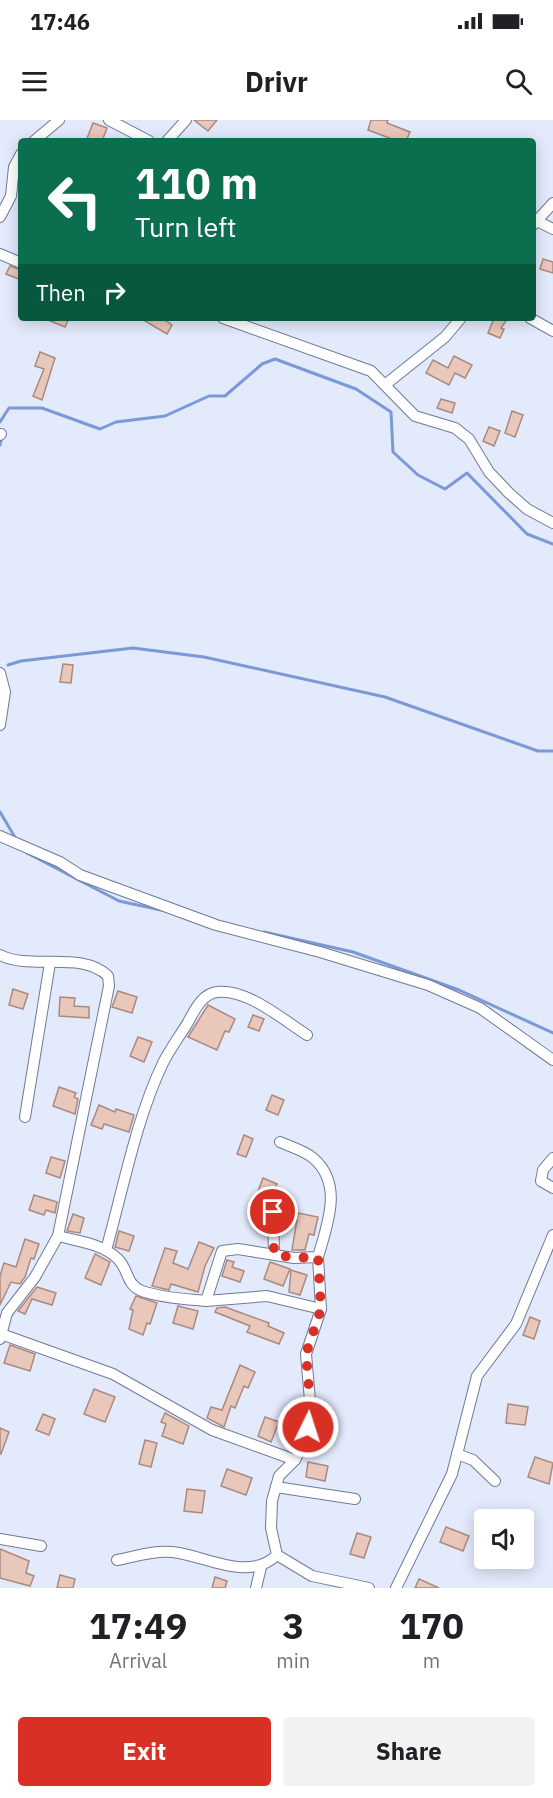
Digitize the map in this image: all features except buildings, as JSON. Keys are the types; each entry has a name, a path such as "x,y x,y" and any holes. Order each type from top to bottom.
{"street":[{"path":"38,138 59,120"},
{"path":"109,120 143,138"},
{"path":"170,138 186,120"},
{"path":"0,217 16,198 14,167 18,160"},
{"path":"536,223 553,203"},
{"path":"536,224 553,229"},
{"path":"0,254 18,262"},
{"path":"230,321 258,333 361,366 387,384 415,416 454,428 469,439 489,472 509,493 527,509 553,523"},
{"path":"387,384 445,338 459,321"},
{"path":"535,321 553,331"},
{"path":"0,673 5,692 0,725"},
{"path":"0,836 60,862 80,875 216,925 320,952 428,985 480,1008 553,1060"},
{"path":"0,955 51,963 89,964 108,976 109,986 58,1236 35,1277 4,1311 1,1336 113,1374 212,1430 295,1460"},
{"path":"26,1116 51,963"},
{"path":"106,1250 150,1095 164,1062 199,1003 208,995 218,992 236,995 254,1002 306,1035"},
{"path":"280,1142 312,1156 325,1169 331,1186 330,1215 318,1257 321,1309 306,1354 311,1412 304,1442 295,1460 279,1476 271,1528 277,1555 312,1576 369,1588"},
{"path":"553,1158 543,1170 541,1181 553,1188"},
{"path":"273,1212 274,1254"},
{"path":"396,1588 452,1474 470,1393 477,1376 516,1324 553,1235"},
{"path":"58,1236 106,1250 120,1260 128,1281 141,1291 206,1301 261,1296 321,1309"},
{"path":"206,1301 222,1251 238,1250 294,1258 318,1257"},
{"path":"457,1454 473,1460 495,1481"},
{"path":"276,1487 355,1500"},
{"path":"0,1539 41,1546"},
{"path":"117,1560 170,1551 217,1564 261,1566 277,1555"},
{"path":"256,1588 261,1566"}],"waterway":[{"path":"0,422 9,408 42,408 100,429 116,422 165,416 209,396 225,396 262,364 275,359 356,389 391,412 393,452 418,475 445,489 467,473 527,534 553,544"},
{"path":"0,445 2,435"},
{"path":"8,665 21,661 133,648 204,657 385,697 538,751 553,751"},
{"path":"0,812 16,839"},
{"path":"27,853 119,901 161,910"},
{"path":"264,932 353,952 459,990 553,1033"}],"route":[{"path":"273,1212 274,1254 294,1258 318,1257 321,1309 313,1326 306,1354 311,1412 308,1427"}]}
